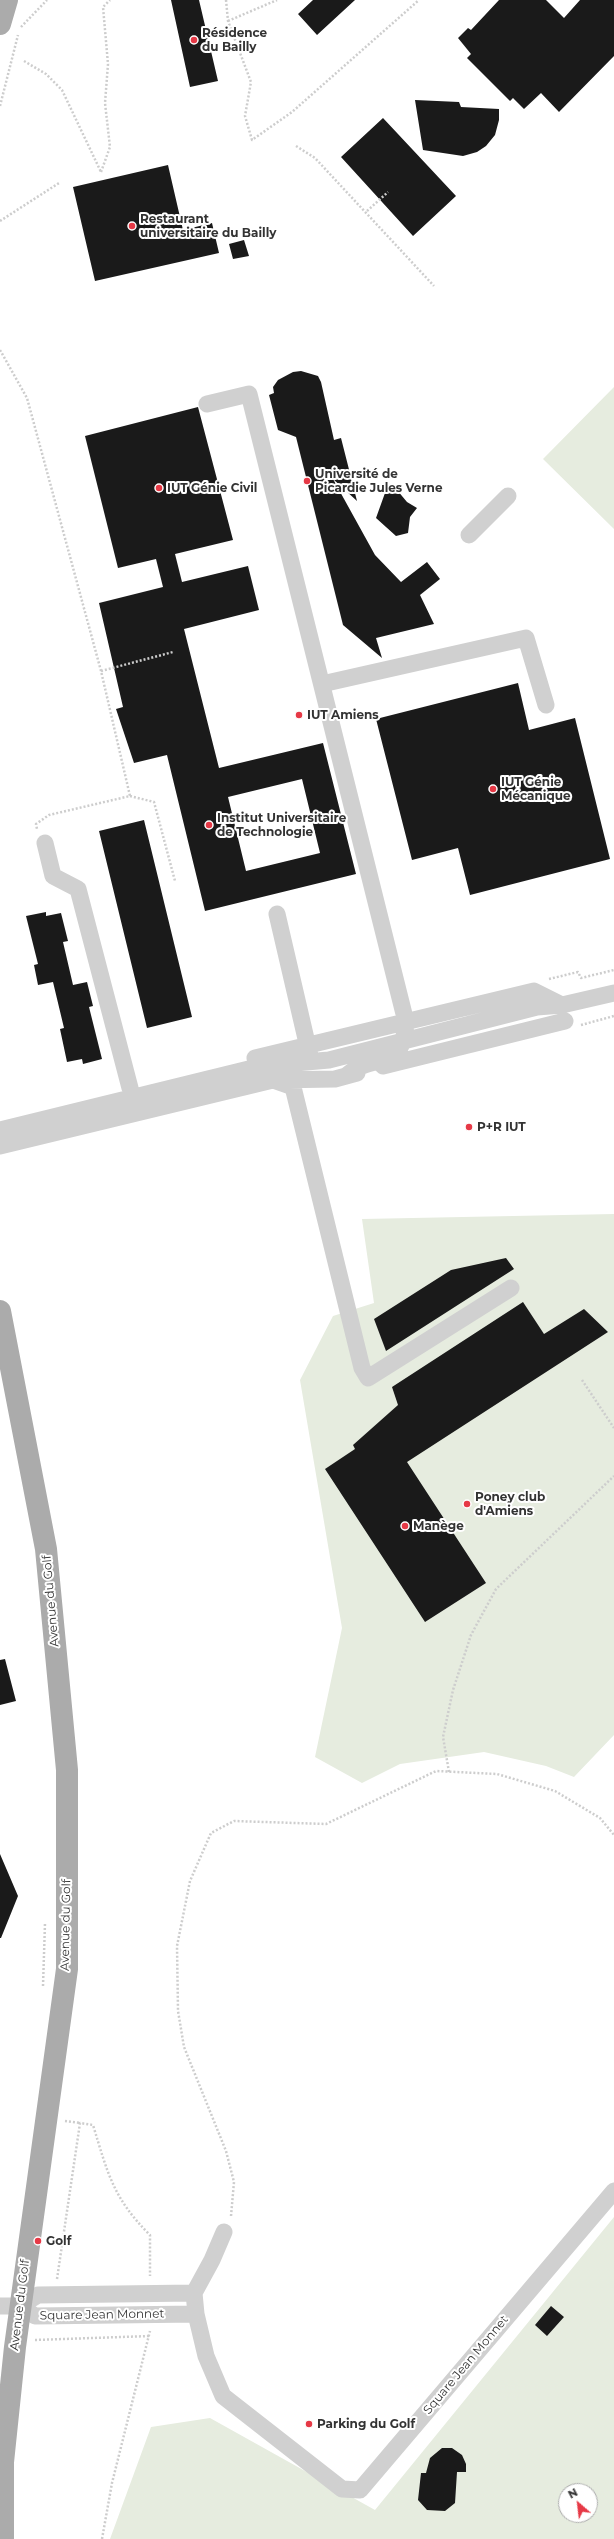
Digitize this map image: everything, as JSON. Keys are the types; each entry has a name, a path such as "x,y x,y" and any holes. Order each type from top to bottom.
{"main road":[{"path":"7,0 8,23"},
{"name":"Avenue du Golf","path":"0,1311 46,1549 67,1770 66,1969 10,2306 3,2462 3,2539"}],"street":[{"path":"207,404 249,394 406,1022 404,1042 395,1056 356,1067 346,1076"},
{"path":"469,535 508,496"},
{"path":"322,684 526,638 546,705"},
{"path":"44,843 52,876 78,889 130,1088"},
{"path":"0,1146 307,1071 309,1053 277,914"},
{"path":"0,1130 261,1066 309,1053 406,1022 534,991 563,1013"},
{"path":"273,1080 335,1078 346,1076 485,1041 496,1030 563,1013 614,993"},
{"path":"0,1119 130,1088 309,1053 329,1060 537,1007 563,1013"},
{"path":"273,1080 293,1087 362,1368 368,1378 511,1288"},
{"name":"Square Jean Monnet","path":"10,2306 38,2296 194,2293 196,2314 206,2356 223,2396 342,2489 360,2490 614,2191"},
{"path":"194,2293 212,2260 224,2232"},
{"name":"Square Jean Monnet","path":"10,2306 35,2316 196,2314"}],"path":[{"path":"0,106 8,23 47,0"},
{"path":"24,61 46,74 62,90 101,172 110,148 105,103 108,64 103,7 110,0"},
{"path":"226,0 228,21 251,82 245,116 252,140 292,112 419,0"},
{"path":"228,21 271,4 277,0"},
{"path":"296,146 315,158 366,211 434,286"},
{"path":"0,221 59,183"},
{"path":"366,211 388,192"},
{"path":"0,350 27,398 101,671 130,796"},
{"path":"101,671 173,652"},
{"path":"44,843 38,834 36,824 49,815 130,796 154,802 175,881"},
{"path":"546,980 578,972 580,978 614,970"},
{"path":"587,1023 614,1016"},
{"path":"582,1380 614,1428"},
{"path":"450,1772 443,1737 453,1690 471,1635 492,1596 496,1589 614,1476"},
{"path":"224,2232 231,2216 234,2182 226,2151 184,2047 178,2011 177,1946 190,1881 210,1834 234,1821 326,1824 436,1771 497,1774 555,1791 600,1818 614,1835"},
{"path":"43,1994 46,1922"},
{"path":"60,2121 93,2125 110,2182 129,2214 150,2236 150,2294"},
{"path":"64,2278 57,2279 80,2123"},
{"path":"142,2276 150,2276"},
{"path":"102,2539 112,2483 150,2336 150,2315"},
{"path":"32,2340 150,2336"}],"shaded area":[{"path":"614,387 614,529 543,459"},
{"name":"Poney club d'Amiens","path":"614,1214 614,1735 574,1777 546,1766 484,1752 400,1764 362,1783 315,1757 342,1628 300,1380 333,1316 374,1303 362,1219"},
{"path":"614,2217 614,2539 110,2539 151,2427 210,2418 375,2510"}],"building":[{"name":"Résidence du Bailly","path":"171,0 199,0 218,81 190,87"},
{"name":"Résidence du Bailly","path":"313,0 355,0 317,35 298,14"},
{"path":"499,0 546,0 564,18 580,0 614,0 614,56 559,112 541,93 524,109 513,98 510,101 467,58 471,54 458,38 468,28 471,30"},
{"path":"415,100 459,102 461,107 499,109 499,120 495,135 486,146 477,152 463,156 423,150"},
{"path":"383,118 456,196 413,236 341,157"},
{"name":"Restaurant universitaire du Bailly","path":"168,165 183,230 212,223 219,253 95,281 73,187"},
{"path":"244,240 249,256 233,259 229,244"},
{"path":"301,371 318,376 321,382 334,440 341,438 357,501 333,479 375,555 401,582 427,562 440,579 420,595 434,624 376,638 382,658 343,625 296,437 278,430 269,395 274,393 273,387 278,380 293,372"},
{"path":"198,407 233,540 175,554 182,582 248,566 259,610 184,629 219,768 323,743 356,874 205,911 167,755 134,763 116,709 123,707 99,603 163,587 156,559 118,568 85,436","holes":["302,779 320,853 246,871 228,797"]},
{"path":"397,490 407,502 417,508 410,517 408,533 396,536 376,518 385,493"},
{"name":"IUT Génie Mécanique","path":"518,683 529,730 575,718 610,859 470,895 458,848 412,860 376,719"},
{"path":"144,820 192,1017 147,1028 99,831"},
{"path":"46,912 46,916 61,913 68,941 63,942 73,985 87,982 93,1006 89,1007 102,1059 83,1064 82,1059 67,1062 60,1029 64,1028 53,982 38,985 34,965 38,964 26,916"},
{"path":"506,1258 514,1269 386,1351 374,1319 451,1270"},
{"path":"523,1302 544,1334 584,1309 608,1332 407,1462 486,1583 425,1622 325,1469 355,1449 353,1445 398,1405 392,1387"},
{"path":"5,1659 16,1701 0,1705 0,1660"},
{"path":"0,1854 18,1896 1,1938 0,1938"},
{"path":"551,2306 564,2317 547,2336 535,2325"},
{"path":"442,2448 452,2448 462,2455 466,2464 466,2472 457,2472 455,2503 445,2511 427,2510 418,2500 421,2473 426,2473 430,2458"}],"place":[{"name":"Résidence du Bailly","path":"194,40"},
{"name":"Restaurant universitaire du Bailly","path":"132,226"},
{"name":"Université de Picardie Jules Verne","path":"307,481"},
{"name":"IUT Génie Civil","path":"159,488"},
{"name":"IUT Amiens","path":"299,715"},
{"name":"IUT Génie Mécanique","path":"493,789"},
{"name":"Institut Universitaire de Technologie","path":"209,825"},
{"name":"P+R IUT","path":"469,1127"},
{"name":"Poney club d'Amiens","path":"467,1504"},
{"name":"Manège","path":"405,1526"},
{"name":"Golf","path":"38,2241"},
{"name":"Parking du Golf","path":"309,2424"}]}
